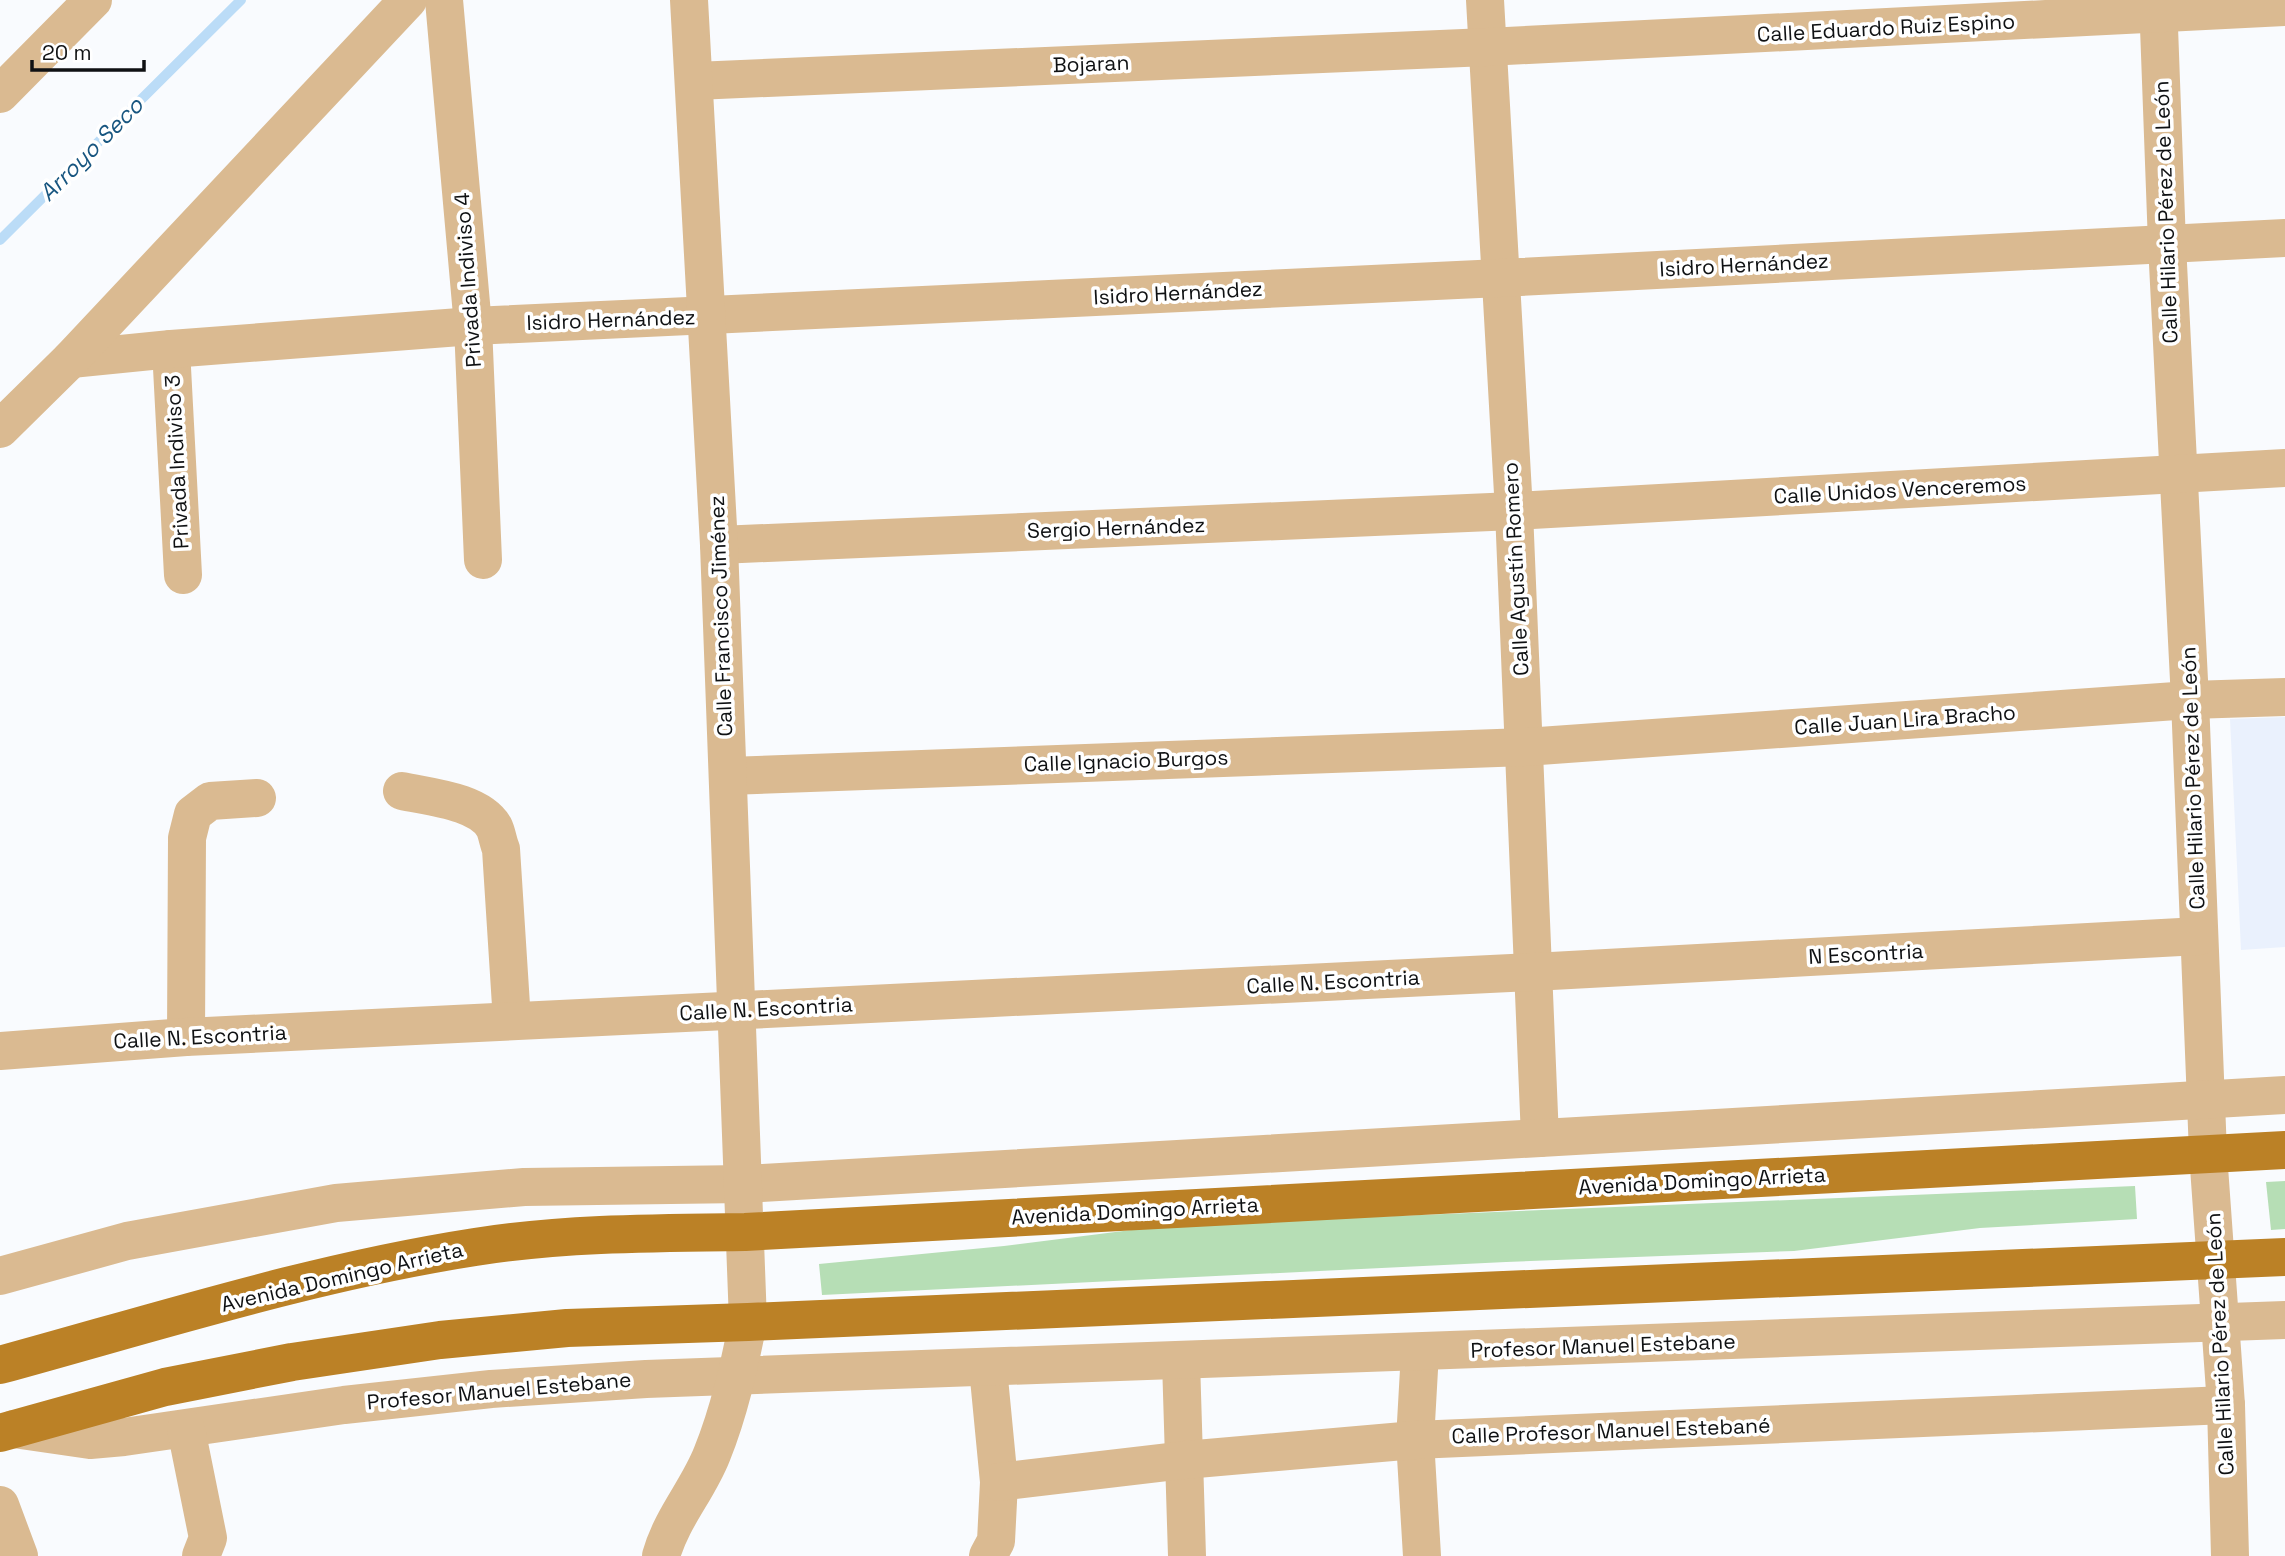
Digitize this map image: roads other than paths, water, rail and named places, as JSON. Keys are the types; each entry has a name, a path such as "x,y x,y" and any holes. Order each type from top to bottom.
{"main road":[{"name":"Avenida Domingo Arrieta","path":"0,1365 220,1304 360,1269 475,1247 597,1233 745,1232 2285,1150"},
{"path":"7,1431 165,1387 292,1362 440,1340 567,1328 2285,1257"}],"street":[{"path":"0,94 93,0"},
{"path":"0,429 71,359 408,0"},
{"name":"Privada Indiviso 4","path":"444,0 473,326 483,560"},
{"name":"Calle Francisco Jiménez","path":"661,1556 667,1535 712,1456 737,1375 748,1322 719,545 689,0"},
{"name":"Calle Agustín Romero","path":"1485,0 1514,510 1540,1138"},
{"name":"Calle Eduardo Ruiz Espino","path":"1487,47 2158,8 2285,8"},
{"name":"Calle Hilario Pérez de León","path":"2158,8 2208,1153 2225,1405 2230,1556"},
{"name":"Bojaran","path":"695,81 1487,47"},
{"name":"Isidro Hernández","path":"71,359 473,326 2285,238"},
{"name":"Privada Indiviso 3","path":"172,349 183,575"},
{"name":"Calle Unidos Venceremos","path":"1514,510 2285,468"},
{"name":"Sergio Hernández","path":"719,545 1514,510"},
{"name":"Calle Juan Lira Bracho","path":"1525,747 2190,700 2285,698"},
{"name":"Calle Ignacio Burgos","path":"728,776 1525,747"},
{"path":"402,791 470,806 494,827 501,849 512,1021"},
{"path":"186,1037 187,838 192,814 209,801 257,798"},
{"name":"N Escontria","path":"1533,972 2199,936"},
{"name":"Calle N. Escontria","path":"0,1051 186,1037 1533,972"},
{"path":"0,1276 127,1241 336,1203 524,1187 744,1184 2285,1095"},
{"name":"Profesor Manuel Estebane","path":"7,1431 90,1440 186,1429 344,1405 491,1390 737,1375 2285,1320"},
{"path":"1420,1352 1415,1440 1422,1556"},
{"path":"1181,1361 1187,1556"},
{"path":"988,1368 999,1482 996,1541 988,1556"},
{"name":"Calle Profesor Manuel Estebané","path":"999,1482 1185,1460 1415,1440 2225,1405"},
{"path":"186,1429 208,1538 201,1556"},
{"path":"0,1505 19,1556"}],"waterway":[{"name":"Arroyo Seco","path":"0,240 241,0"}]}
